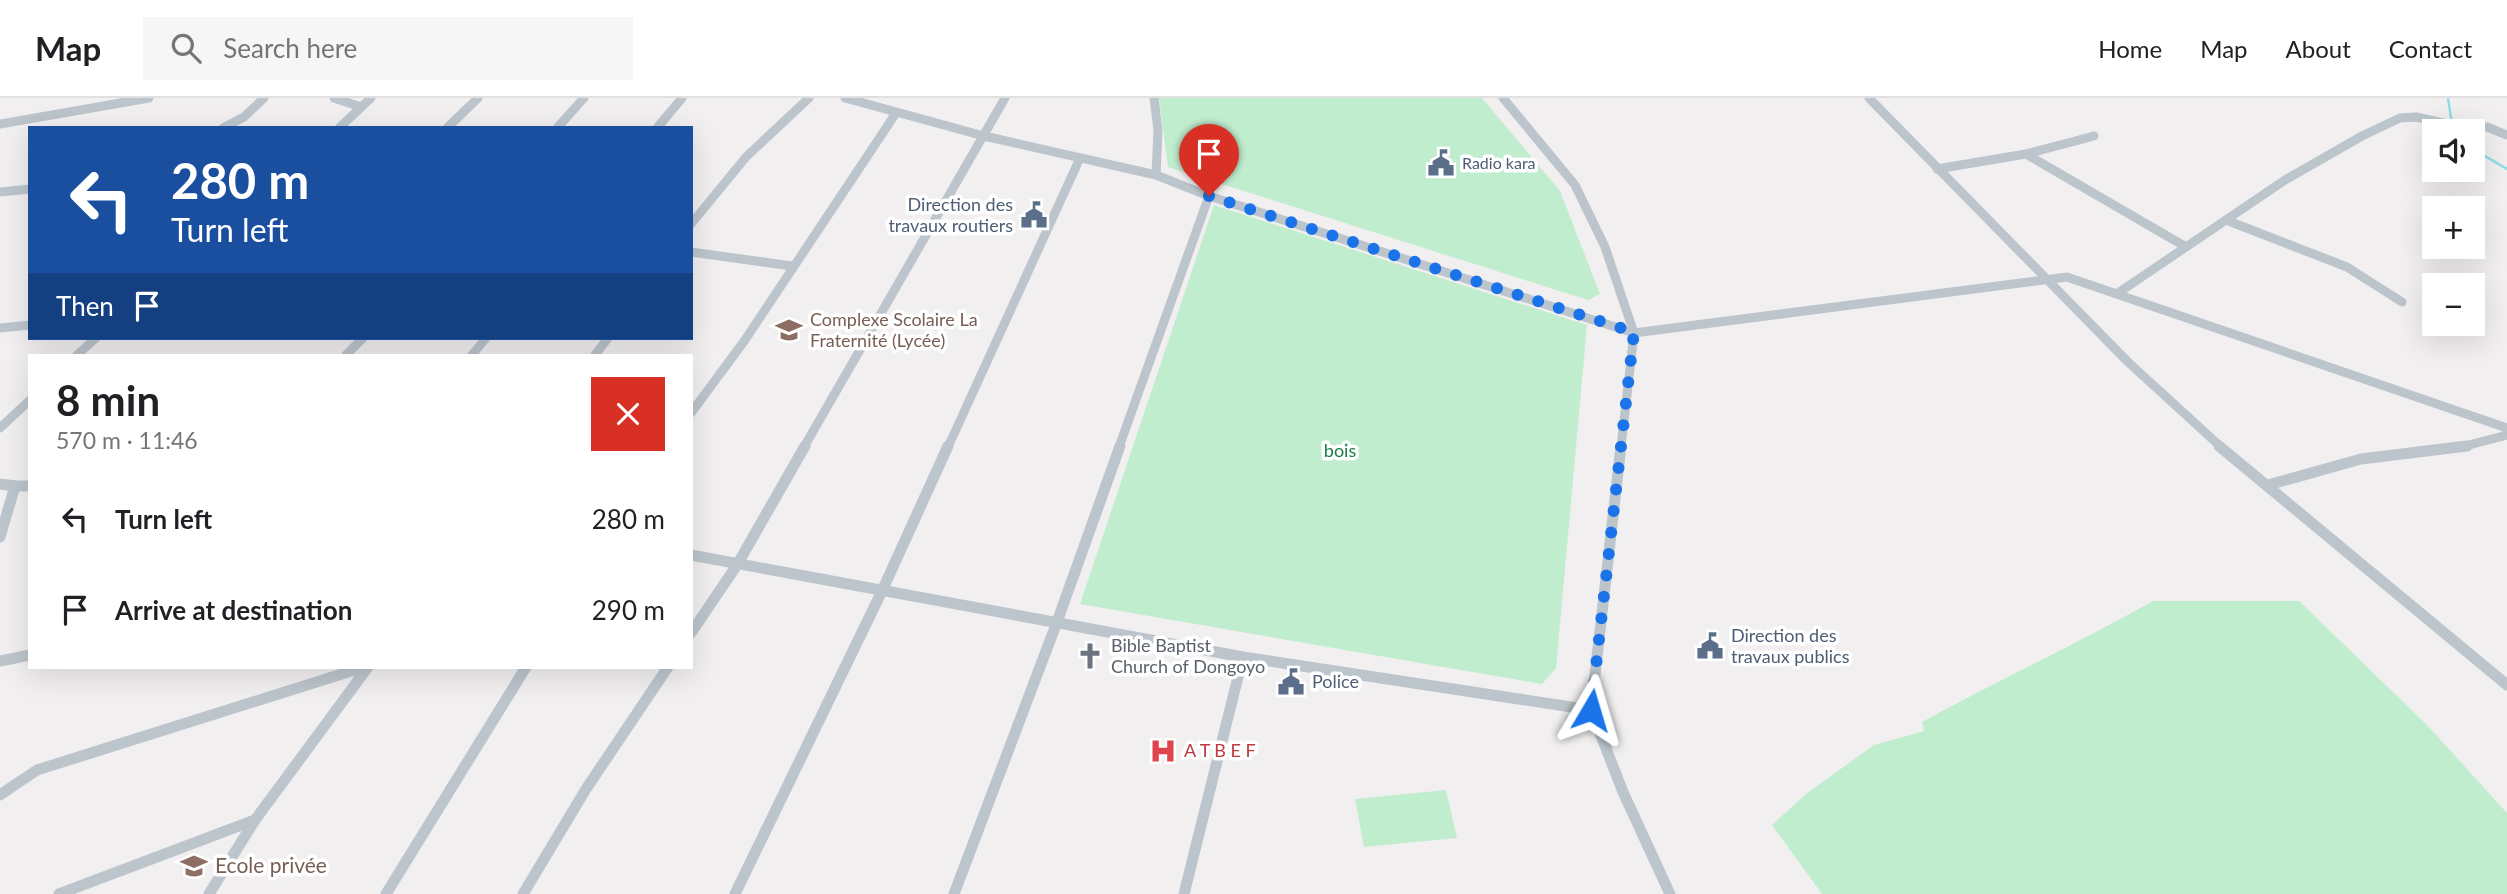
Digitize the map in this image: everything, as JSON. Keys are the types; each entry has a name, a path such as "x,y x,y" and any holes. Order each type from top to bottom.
{"street":[{"path":"0,124 149,98"},
{"path":"227,126 244,117 264,98"},
{"path":"334,98 361,107"},
{"path":"341,126 371,98"},
{"path":"449,126 478,98"},
{"path":"558,126 584,98"},
{"path":"659,126 682,98"},
{"path":"693,221 722,181 766,133 810,98"},
{"path":"845,98 984,136 1156,175 1209,196 1634,332 2067,277 2507,428"},
{"path":"693,630 737,565 1005,98"},
{"path":"1154,98 1158,130 1156,175"},
{"path":"1503,98 1575,185 1605,247 1634,332 1591,710 1623,792 1670,894"},
{"path":"1869,98 2128,362 2194,424 2507,685"},
{"path":"693,410 728,365 896,113"},
{"path":"2118,293 2285,180 2362,136 2400,118 2417,117 2452,125 2487,127 2507,135"},
{"path":"1937,169 2026,154 2094,136"},
{"path":"2026,154 2186,247"},
{"path":"735,894 882,591 1080,158"},
{"path":"0,192 28,189"},
{"path":"954,894 1057,622 1209,196"},
{"path":"2226,220 2347,267 2402,302"},
{"path":"693,253 792,266"},
{"path":"0,328 28,325"},
{"path":"79,354 94,340"},
{"path":"347,354 361,340"},
{"path":"473,354 484,340"},
{"path":"596,354 606,340"},
{"path":"0,428 28,402"},
{"path":"2268,485 2361,459 2455,449 2507,435"},
{"path":"0,484 28,486"},
{"path":"0,537 15,486"},
{"path":"693,555 1243,657 1591,710"},
{"path":"0,661 28,656"},
{"path":"1184,894 1243,657"},
{"path":"0,795 37,770 360,669"},
{"path":"209,894 255,820 365,669"},
{"path":"386,894 437,807 525,669"},
{"path":"523,894 586,789 667,669"},
{"path":"60,894 255,820"}],"green space":[{"path":"1159,98 1482,98 1560,191 1600,294 1588,300 1168,167"},
{"name":"bois","path":"1214,205 1587,325 1556,668 1542,684 1080,604"},
{"path":"2153,601 2299,601 2428,726 2507,813 2507,894 1822,894 1772,825 1806,794 1874,745 1924,731 1922,722"},
{"path":"1446,790 1457,838 1364,847 1355,799"}],"waterway":[{"path":"2448,98 2451,119"},
{"path":"2485,156 2507,169"}],"place":[{"name":"Radio kara","path":"1441,163"},
{"name":"Direction des travaux routiers","path":"1034,215"},
{"name":"Complexe Scolaire La Fraternité (Lycée)","path":"789,330"},
{"name":"Direction des travaux publics","path":"1710,646"},
{"name":"Bible Baptist Church of Dongoyo","path":"1090,656"},
{"name":"Police","path":"1291,682"},
{"name":"A T B E F","path":"1163,751"},
{"name":"Ecole privée","path":"194,866"}],"route":[{"path":"1209,196 1634,332 1591,710"}]}
